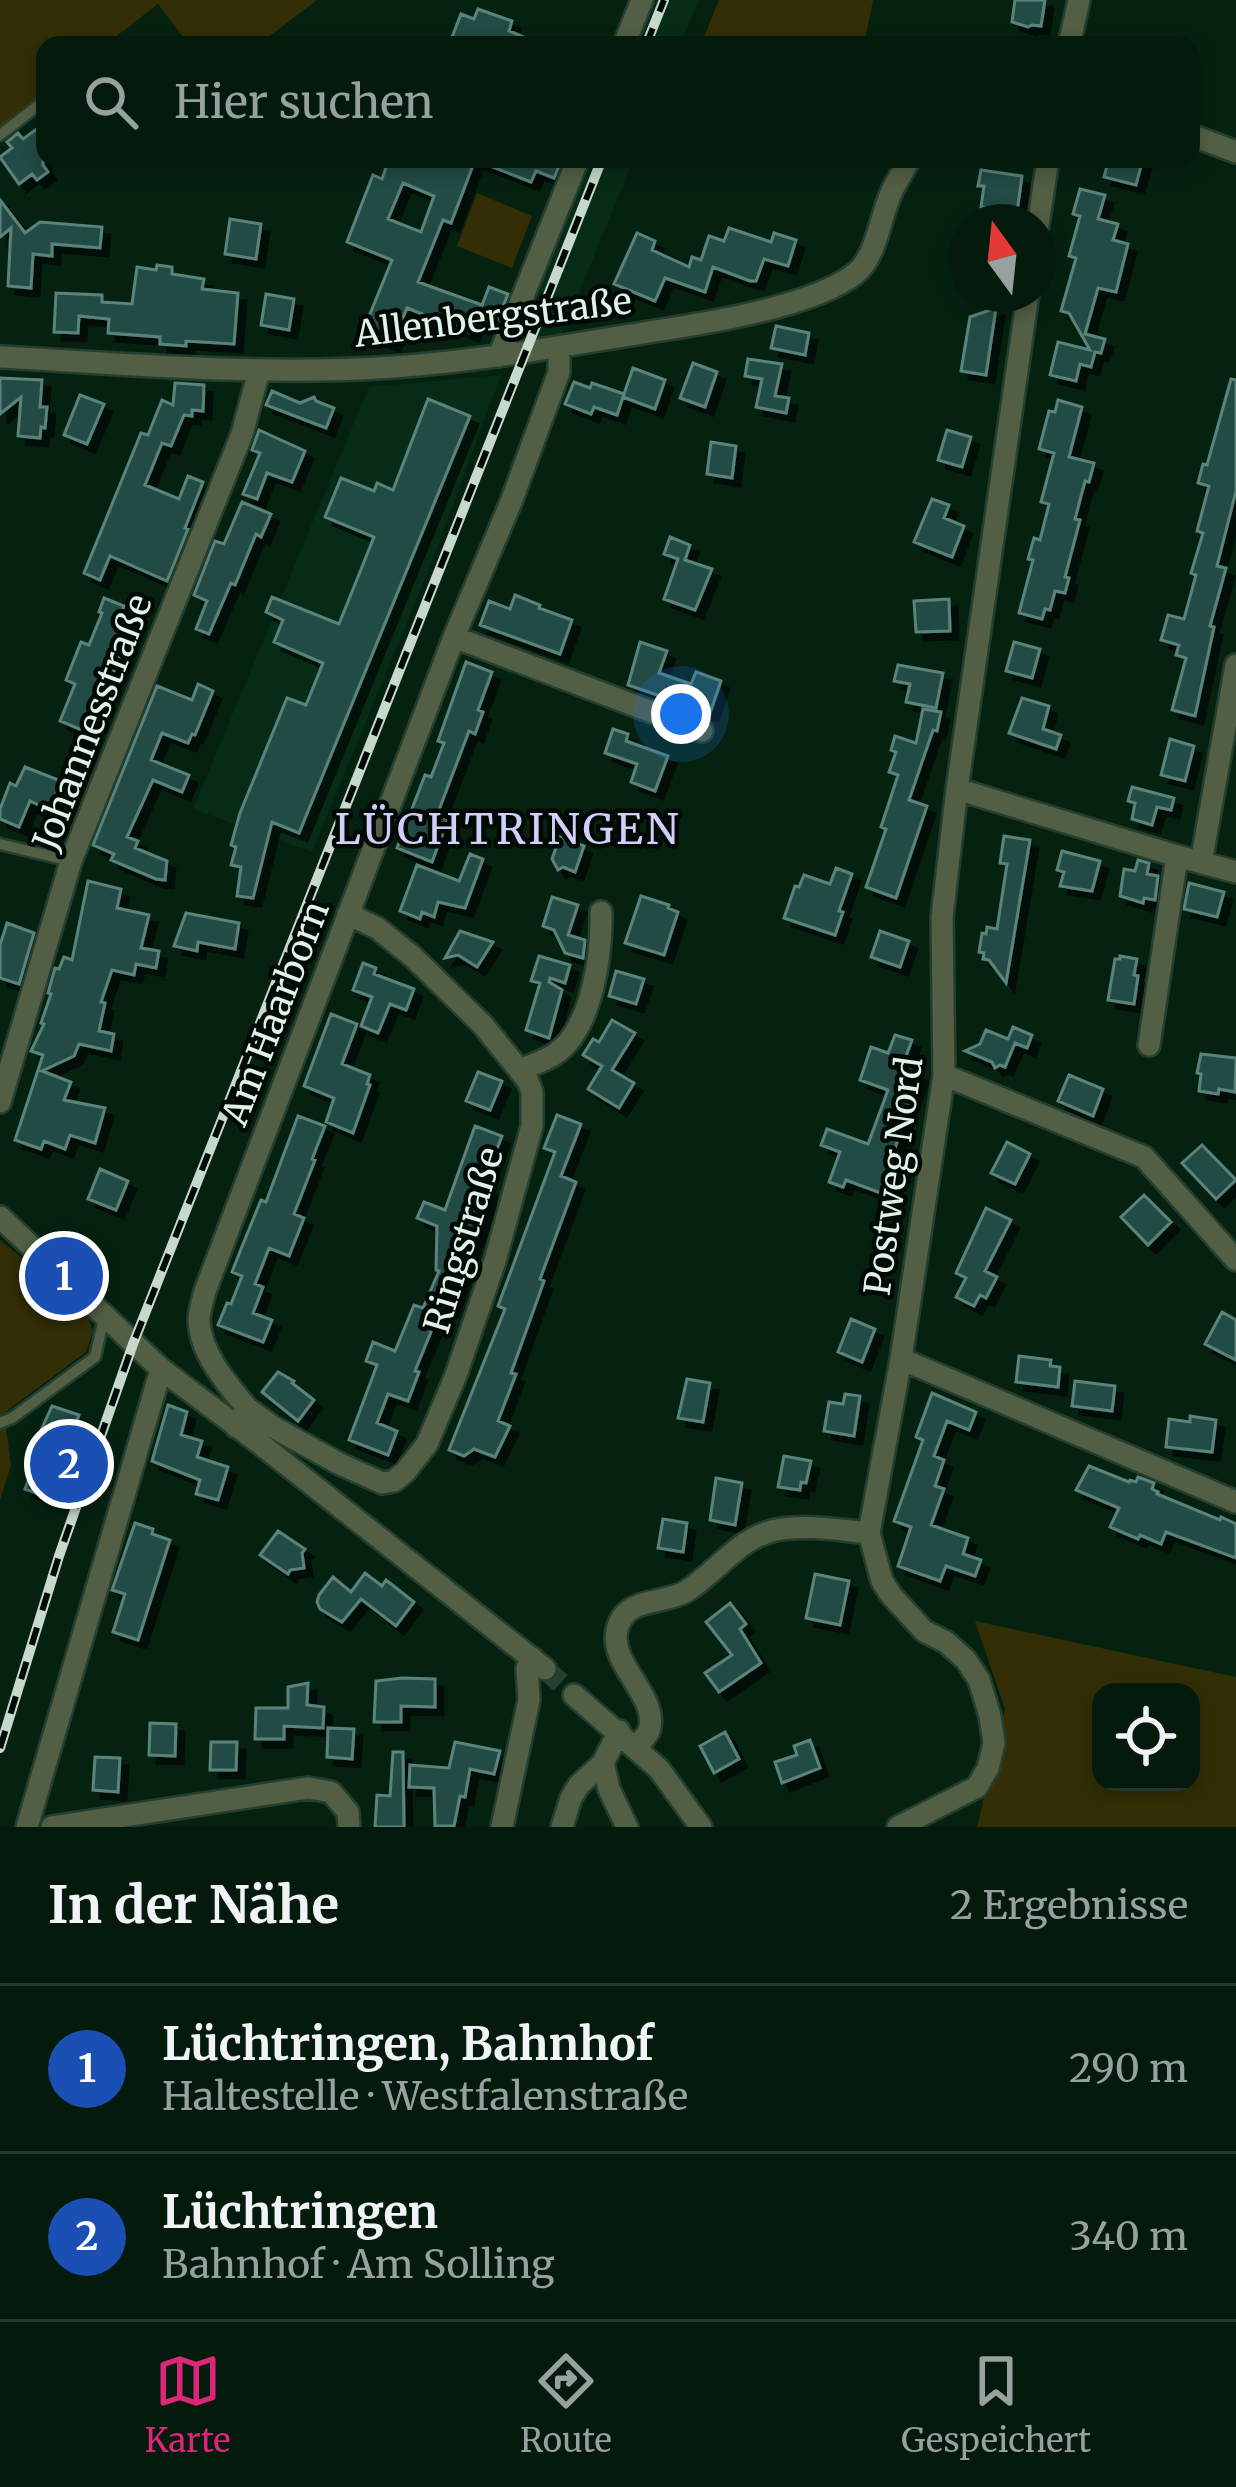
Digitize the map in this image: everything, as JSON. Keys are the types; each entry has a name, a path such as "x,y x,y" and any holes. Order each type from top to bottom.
{"street":[{"path":"628,36 642,0"},
{"path":"1071,36 1079,0"},
{"path":"1200,138 1236,152"},
{"path":"500,356 574,168"},
{"name":"Allenbergstraße","path":"0,357 260,371 391,367 500,356 724,321 799,299 846,280 862,268 905,168"},
{"path":"1041,204 1047,168"},
{"name":"Postweg Nord","path":"898,1827 977,1787 994,1743 979,1680 965,1660 946,1642 924,1631 891,1595 868,1533 901,1359 944,1075 942,917 1025,312"},
{"name":"Am Haarborn","path":"241,1417 209,1357 199,1318 205,1291 454,637 511,502 559,372 560,347"},
{"name":"Johannesstraße","path":"0,1102 71,861 242,434 260,371"},
{"path":"454,637 702,730"},
{"path":"1201,863 1236,665"},
{"path":"957,789 1236,872"},
{"path":"1149,1046 1177,856"},
{"path":"520,1070 556,1054 575,1033 602,945 601,912"},
{"name":"Ringstraße","path":"241,1417 273,1427 382,1483 405,1472 427,1444 442,1409 496,1261 532,1126 528,1081 483,1025 412,956 377,928 348,914"},
{"path":"944,1075 1144,1157 1236,1260"},
{"path":"0,1217 160,1369 241,1417 539,1664 527,1668 529,1700 502,1827"},
{"path":"901,1359 1236,1502"},
{"path":"27,1827 160,1369"},
{"path":"636,1747 649,1732 650,1720 616,1645 617,1628 627,1612 644,1602 682,1594 747,1540 777,1529 868,1533"},
{"path":"574,1695 636,1747 675,1788 701,1827"},
{"path":"562,1827 571,1798 603,1763 619,1732"},
{"path":"603,1763 627,1827"},
{"path":"52,1827 308,1788 331,1792 348,1811 349,1827"}],"lane":[{"path":"0,135 36,107"},
{"path":"0,844 71,861"},
{"path":"0,1423 95,1357 105,1314"}],"shaded area":[{"path":"0,0 317,0 270,36 182,36 158,4 117,36 36,36 36,98 0,126"},
{"path":"651,0 699,0 684,36 637,36"},
{"path":"719,0 873,0 866,36 704,36"},
{"path":"584,168 630,168 561,336 515,343"},
{"path":"477,193 532,216 512,268 457,246"},
{"path":"501,375 429,569 312,852 193,809 369,387"},
{"path":"0,1240 85,1308 93,1331 86,1352 4,1413 11,1465 0,1500"},
{"path":"975,1621 1236,1677 1236,1827 977,1827 1005,1709"}],"building":[{"path":"1015,0 1045,0 1041,26 1012,22"},
{"path":"478,9 512,21 509,31 521,36 452,36 461,14 474,19"},
{"path":"36,130 36,168 48,172 37,180 32,174 19,184 0,157 12,148 7,142 18,133 23,139"},
{"path":"386,168 472,168 451,223 443,220 418,282 482,305 489,287 508,294 495,325 477,318 471,333 407,308 392,344 363,331 392,260 347,242 373,175 382,179","holes":["403,183 434,196 421,232 388,219"]},
{"path":"495,168 558,168 554,178 536,171 531,182"},
{"path":"1106,168 1141,168 1136,185 1104,177"},
{"path":"981,170 1022,176 1018,204 981,204 984,186 978,186"},
{"path":"1080,189 1105,195 1098,219 1118,224 1113,240 1128,244 1116,292 1098,288 1085,334 1105,339 1101,353 1095,352 1091,367 1080,364 1076,381 1050,375 1058,342 1090,350 1069,313 1061,311 1076,258 1069,256 1080,216 1073,214"},
{"path":"0,200 25,233 40,222 102,227 100,248 52,244 52,256 33,254 31,288 8,286 11,228 0,237"},
{"path":"230,219 261,224 256,259 225,254"},
{"path":"729,228 771,242 774,233 796,240 788,266 764,259 756,281 713,267 705,292 665,278 655,301 614,284 637,233 655,241 652,250 689,267 692,257 701,260 709,236 724,241"},
{"path":"157,265 172,267 172,274 204,279 202,289 238,293 234,344 160,344 160,337 108,333 109,319 79,316 78,333 54,332 56,293 102,295 102,302 132,304 137,267 156,270"},
{"path":"266,294 294,299 289,330 261,325"},
{"path":"995,312 986,375 961,371 970,317"},
{"path":"776,326 809,333 805,355 771,348"},
{"path":"748,359 782,364 775,396 789,398 786,413 756,407 762,379 745,376"},
{"path":"693,363 717,372 705,407 680,398"},
{"path":"633,368 665,380 655,409 623,397 617,415 594,407 591,414 565,404 574,382 624,394"},
{"path":"0,378 42,380 40,407 47,407 40,438 18,436 21,397 0,414"},
{"path":"1231,379 1236,380 1236,491 1217,566 1226,568 1210,626 1214,627 1195,716 1172,710 1186,658 1176,655 1179,645 1161,640 1168,615 1184,619 1196,575 1191,573 1203,533 1197,531 1209,486 1198,483"},
{"path":"175,383 204,385 203,411 184,415 171,446 162,443 145,485 179,499 188,476 203,482 188,529 167,581 110,556 100,580 84,573 141,433 148,435 162,400 173,405"},
{"path":"272,391 300,403 314,397 334,408 326,428 266,405"},
{"path":"80,395 104,404 87,444 64,435"},
{"path":"428,399 470,416 299,833 272,822 253,898 237,896 241,867 231,865 236,847 231,845 240,813 287,698 306,705 323,663 274,642 283,620 266,612 272,597 339,624 374,537 325,517 341,478 374,491 377,483 393,490"},
{"path":"1058,400 1082,407 1069,457 1094,463 1075,519 1080,520 1065,593 1055,591 1042,619 1019,613 1033,560 1028,559 1034,538 1040,540 1049,504 1041,502 1054,453 1039,449 1049,411 1055,412"},
{"path":"259,430 305,451 292,482 267,473 257,499 243,494 260,453 252,450"},
{"path":"947,430 971,437 962,467 938,460"},
{"path":"711,442 736,446 732,478 707,474"},
{"path":"932,499 949,505 944,518 964,526 952,557 914,542"},
{"path":"242,502 271,514 261,537 256,534 209,634 196,629 207,601 194,595 215,541 224,544"},
{"path":"670,537 690,545 685,560 712,569 695,610 664,599 678,559 664,554"},
{"path":"515,595 572,620 560,654 480,625 489,601 510,609"},
{"path":"104,598 124,606 119,619 133,624 89,733 60,721 75,684 66,680 81,642 89,645"},
{"path":"949,599 950,631 916,632 914,601"},
{"path":"640,642 667,651 659,673 691,684 696,672 721,681 710,713 628,685"},
{"path":"1014,642 1040,649 1032,678 1006,671"},
{"path":"466,662 492,672 475,734 469,731 437,815 448,819 432,862 397,848 425,775 431,777 444,743 438,741"},
{"path":"898,665 943,673 936,708 906,702 910,684 894,681"},
{"path":"198,684 213,691 195,735 188,743 162,733 151,760 189,775 182,792 153,780 127,837 138,841 135,848 167,861 165,880 156,879 111,860 114,854 93,845 157,686 192,700"},
{"path":"1022,698 1049,706 1043,729 1061,735 1056,749 1009,733"},
{"path":"923,709 941,712 909,800 927,806 896,898 866,887 898,775 889,772 896,752 891,750 895,736 916,743"},
{"path":"613,729 628,734 626,741 668,756 655,791 631,782 637,764 605,753"},
{"path":"1170,739 1194,746 1185,781 1161,775"},
{"path":"25,767 61,781 49,810 30,801 19,827 0,819 0,809 10,783 16,786"},
{"path":"1132,787 1174,798 1171,810 1157,807 1152,825 1132,819 1135,803 1128,801"},
{"path":"1004,836 1030,840 1006,983 979,952 982,933 986,934 987,927 997,929 1007,864 1000,863"},
{"path":"560,837 584,846 575,872 558,870 552,859"},
{"path":"1062,851 1100,861 1092,891 1060,886 1064,872 1057,870"},
{"path":"470,854 483,859 465,908 438,902 434,917 422,912 420,919 400,911 417,865 459,881"},
{"path":"1138,860 1149,863 1147,874 1158,876 1155,900 1144,898 1143,903 1120,896 1124,869 1135,871"},
{"path":"836,868 852,874 835,935 784,918 804,875 830,884"},
{"path":"88,881 121,889 117,908 149,915 141,948 159,951 156,968 136,964 134,975 112,970 101,1002 105,1003 99,1031 114,1034 111,1051 79,1044 74,1056 42,1071 71,1082 64,1100 105,1108 95,1143 70,1135 65,1149 44,1141 41,1149 15,1140 43,1055 31,1051 44,1024 55,968 59,969 64,957 72,960"},
{"path":"1189,883 1224,892 1217,917 1184,909"},
{"path":"641,896 678,912 664,955 625,943"},
{"path":"552,897 578,905 568,935 585,940 583,958 565,953 554,930 543,926"},
{"path":"186,913 239,923 235,949 198,942 197,951 174,946"},
{"path":"7,923 34,933 19,984 0,978 0,945"},
{"path":"460,931 493,942 477,967 458,955 445,958"},
{"path":"880,931 909,941 900,967 871,957"},
{"path":"539,956 570,965 565,983 550,978 562,990 549,1038 526,1030 540,983 531,981"},
{"path":"1115,959 1137,959 1134,1004 1108,1000"},
{"path":"363,963 376,968 374,974 414,989 406,1010 390,1004 378,1033 361,1026 372,997 353,990"},
{"path":"616,971 644,979 636,1004 609,996"},
{"path":"331,1014 357,1024 342,1064 370,1075 353,1133 326,1122 334,1098 304,1086"},
{"path":"612,1020 635,1033 612,1070 634,1083 619,1108 588,1089 602,1066 583,1055 593,1039 599,1042"},
{"path":"1013,1027 1032,1035 1027,1048 1015,1043 1005,1067 995,1068 992,1062 965,1051 980,1044 986,1030 1008,1039"},
{"path":"895,1035 912,1040 902,1067 920,1074 890,1163 897,1165 886,1195 846,1180 843,1187 829,1182 840,1152 821,1145 827,1129 868,1144 888,1090 860,1080 871,1047 888,1053"},
{"path":"1201,1054 1236,1058 1235,1092 1199,1091"},
{"path":"478,1072 502,1081 490,1110 466,1101"},
{"path":"1069,1075 1103,1089 1093,1116 1058,1101"},
{"path":"557,1115 581,1124 561,1176 576,1182 540,1279 544,1281 498,1421 510,1426 495,1457 474,1449 464,1456 449,1450 505,1309 498,1306 555,1152 544,1148"},
{"path":"298,1116 325,1126 294,1214 304,1218 289,1256 269,1248 255,1284 263,1287 253,1313 272,1320 263,1342 218,1325 242,1276 232,1272 261,1200 266,1202"},
{"path":"475,1126 502,1136 482,1186 489,1188 487,1201 454,1298 450,1308 442,1305 408,1401 388,1394 377,1423 397,1431 388,1455 349,1440 377,1365 366,1361 373,1342 395,1351 414,1305 423,1308 439,1271 437,1226 417,1218 424,1202 445,1210"},
{"path":"1007,1142 1030,1154 1015,1184 991,1173"},
{"path":"1202,1145 1236,1180 1216,1199 1182,1163"},
{"path":"100,1169 128,1181 116,1210 88,1199"},
{"path":"1144,1195 1171,1222 1148,1245 1121,1217"},
{"path":"986,1208 1011,1220 985,1271 997,1277 986,1298 980,1295 974,1306 956,1297 966,1278 956,1273"},
{"path":"1222,1312 1236,1320 1236,1360 1205,1344"},
{"path":"851,1319 875,1329 862,1362 838,1352"},
{"path":"1019,1356 1051,1360 1050,1366 1060,1367 1058,1387 1016,1382"},
{"path":"278,1372 314,1400 298,1421 262,1392"},
{"path":"687,1379 710,1383 703,1422 678,1418"},
{"path":"1075,1381 1115,1386 1112,1411 1072,1406"},
{"path":"932,1393 976,1412 969,1430 947,1421 934,1456 944,1460 935,1486 944,1489 931,1525 968,1538 963,1554 981,1560 975,1576 946,1566 940,1581 898,1566 911,1527 894,1521 923,1440 916,1437"},
{"path":"845,1394 860,1396 854,1436 824,1431 829,1402 843,1404"},
{"path":"168,1405 187,1412 181,1435 202,1441 197,1457 228,1467 218,1500 196,1494 200,1480 152,1461"},
{"path":"52,1406 79,1415 61,1464 54,1462 42,1495 25,1489 36,1459 32,1457 37,1439"},
{"path":"1190,1416 1216,1420 1212,1452 1166,1447 1169,1419 1190,1422"},
{"path":"784,1456 811,1461 800,1490 778,1487"},
{"path":"1089,1466 1129,1482 1138,1477 1154,1483 1157,1494 1236,1524 1236,1558 1166,1532 1161,1544 1110,1527 1119,1508 1076,1490"},
{"path":"716,1478 742,1483 735,1525 710,1520"},
{"path":"663,1519 687,1523 683,1552 658,1548"},
{"path":"135,1523 170,1540 138,1640 113,1632 125,1594 112,1590"},
{"path":"278,1531 305,1549 304,1568 288,1574 260,1555"},
{"path":"365,1573 382,1586 386,1580 414,1602 396,1626 361,1599 342,1622 320,1609 319,1595 333,1577 351,1592"},
{"path":"815,1574 849,1581 840,1625 806,1618"},
{"path":"730,1603 746,1624 740,1629 761,1663 719,1692 705,1673 732,1655 706,1622"},
{"path":"435,1679 435,1707 401,1706 401,1722 374,1722 376,1681"},
{"path":"308,1683 307,1705 324,1707 323,1728 284,1726 284,1739 255,1739 256,1708 288,1708 288,1687"},
{"path":"150,1723 176,1724 175,1756 149,1755"},
{"path":"328,1728 354,1729 352,1759 327,1757"},
{"path":"725,1732 739,1759 714,1773 700,1746"},
{"path":"810,1740 820,1768 782,1783 775,1762 797,1755 794,1746"},
{"path":"211,1742 237,1742 236,1770 210,1770"},
{"path":"455,1742 500,1751 494,1774 470,1769 454,1826 435,1826 434,1788 409,1787 410,1765 449,1768"},
{"path":"393,1752 403,1752 404,1827 375,1827 377,1795 390,1796"},
{"path":"95,1757 120,1758 118,1792 93,1790"}],"tunnel":[{"path":"545,1669 574,1695"}],"railway":[{"path":"650,36 664,0"},
{"path":"0,1748 59,1556 133,1344 598,168"}],"place":[{"name":"Lüchtringen, Bahnhof","path":"64,1276"},
{"name":"Lüchtringen","path":"69,1464"}],"district":[{"name":"LÜCHTRINGEN","path":"508,829"}]}
